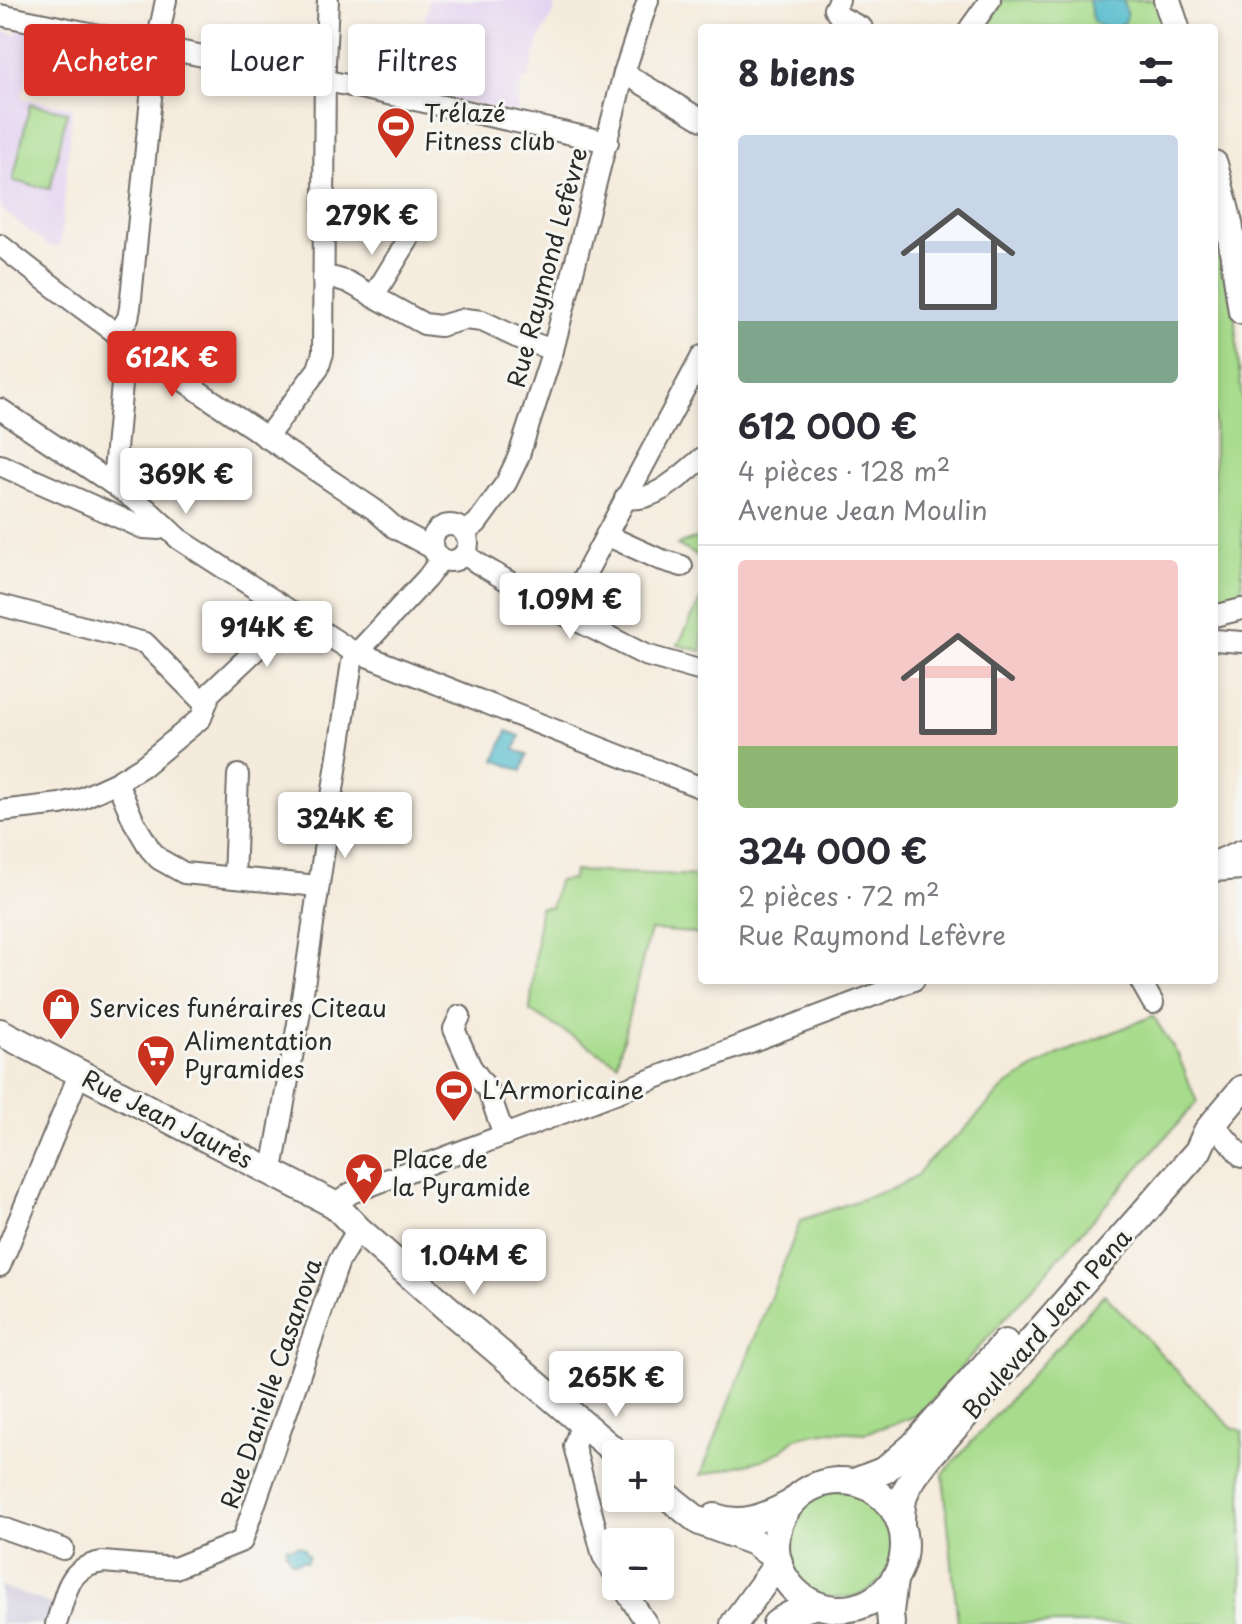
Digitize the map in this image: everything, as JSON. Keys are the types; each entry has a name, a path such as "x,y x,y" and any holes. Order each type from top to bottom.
{"main road":[{"path":"1167,0 1175,24"},
{"path":"1218,180 1229,223 1242,311"},
{"name":"Rue Jean Jaurès","path":"0,1032 335,1205 358,1229 602,1440"},
{"name":"Boulevard Jean Pena","path":"901,1523 901,1502 906,1487 927,1459 1198,1151 1211,1127 1242,1089"},
{"name":"Boulevard Jean Pena","path":"854,1482 885,1470 914,1445 1183,1142 1211,1127"},
{"path":"674,1499 725,1521 758,1520 790,1504 803,1492 836,1480 869,1487 883,1496 893,1508 901,1523 904,1552 901,1567 882,1593 867,1603 835,1612 803,1608 776,1624"},
{"path":"674,1502 700,1522 754,1542 778,1560"},
{"path":"790,1504 780,1521 776,1540 778,1560 786,1579 799,1594 835,1612"},
{"path":"734,1624 778,1560"},
{"path":"891,1624 894,1580"}],"street":[{"path":"161,24 166,0"},
{"path":"327,24 328,0"},
{"name":"Rue Raymond Lefèvre","path":"464,543 506,483 518,458 553,350 624,73 648,0"},
{"path":"973,24 990,0"},
{"path":"837,4 839,16 854,24"},
{"path":"0,15 43,24"},
{"path":"624,73 698,118"},
{"path":"332,83 608,142"},
{"path":"123,327 150,96"},
{"path":"266,438 318,369 323,353 324,96"},
{"path":"373,297 408,240"},
{"path":"0,245 123,327 138,350 266,438 375,510 407,520 451,561 461,558 464,543"},
{"path":"323,278 341,279 424,324 440,326 465,319 482,321 553,350"},
{"path":"111,483 126,365 138,350"},
{"path":"564,614 698,363"},
{"path":"0,409 147,509 179,539 357,653 698,786"},
{"path":"625,498 634,500 672,483 698,461"},
{"path":"0,465 143,528 159,529 164,525"},
{"path":"269,1170 274,1159 300,1012 352,662 427,578 440,529 455,527 479,564 564,614 645,655 698,670"},
{"path":"606,535 682,566"},
{"path":"0,605 145,643 200,699 207,702"},
{"path":"1218,615 1242,609"},
{"path":"0,811 80,799 117,782 145,764 201,718 210,693 294,614"},
{"path":"1218,640 1242,642"},
{"path":"234,878 238,775"},
{"path":"117,782 134,822 150,849 159,859 184,873 318,886"},
{"path":"1218,860 1242,850"},
{"path":"1218,871 1242,869"},
{"path":"335,1205 351,1193 903,984"},
{"path":"1142,984 1153,1003"},
{"path":"460,1016 454,1029 471,1067 488,1090 504,1135"},
{"path":"0,1266 80,1072"},
{"path":"1211,1127 1242,1157"},
{"name":"Rue Danielle Casanova","path":"56,1624 73,1576 80,1569 103,1562 175,1568 242,1541 339,1261 358,1229"},
{"path":"582,1422 574,1446 602,1552"},
{"path":"0,1527 63,1549"},
{"path":"631,1600 647,1624"}],"shaded area":[{"path":"429,0 550,0 555,10 539,40 528,79 522,80 517,113 434,96 485,96 485,24 424,24"},
{"path":"18,26 24,27 22,98 72,108 60,247 49,246 0,208 0,35 1,31 16,34"},
{"path":"0,1586 57,1606 53,1624 0,1624"}],"green space":[{"path":"1001,0 1158,0 1166,24 990,24"},
{"path":"30,104 67,112 50,189 13,181"},
{"path":"1218,228 1235,321 1242,401 1242,596 1218,608"},
{"path":"698,537 698,556 677,545"},
{"path":"698,605 698,650 678,645"},
{"path":"574,871 698,876 698,935 650,930 617,1063 530,1011 540,907 551,908 558,881 573,879"},
{"path":"1153,1016 1178,1055 1197,1102 919,1415 866,1433 831,1431 796,1438 781,1451 762,1460 701,1475 801,1220 894,1188 917,1175 1005,1086 1057,1055"},
{"path":"1104,1294 1219,1415 1232,1427 1242,1431 1242,1624 958,1624 943,1474"},
{"path":"840,1490 861,1494 878,1506 890,1523 894,1544 890,1565 878,1582 861,1594 840,1598 819,1594 802,1582 790,1565 786,1544 790,1523 802,1506 819,1494"}],"water":[{"path":"1089,0 1123,0 1127,15 1125,22 1098,24 1093,21"},
{"path":"507,731 520,736 515,750 527,755 522,771 495,760"},
{"path":"298,1545 309,1556 306,1562 293,1562 285,1552 287,1546"}],"place":[{"name":"Trélazé Fitness club","path":"396,160"},
{"name":"Services funéraires Citeau","path":"61,1041"},
{"name":"Alimentation Pyramides","path":"156,1088"},
{"name":"L'Armoricaine","path":"454,1123"},
{"name":"Place de la Pyramide","path":"364,1206"}]}
